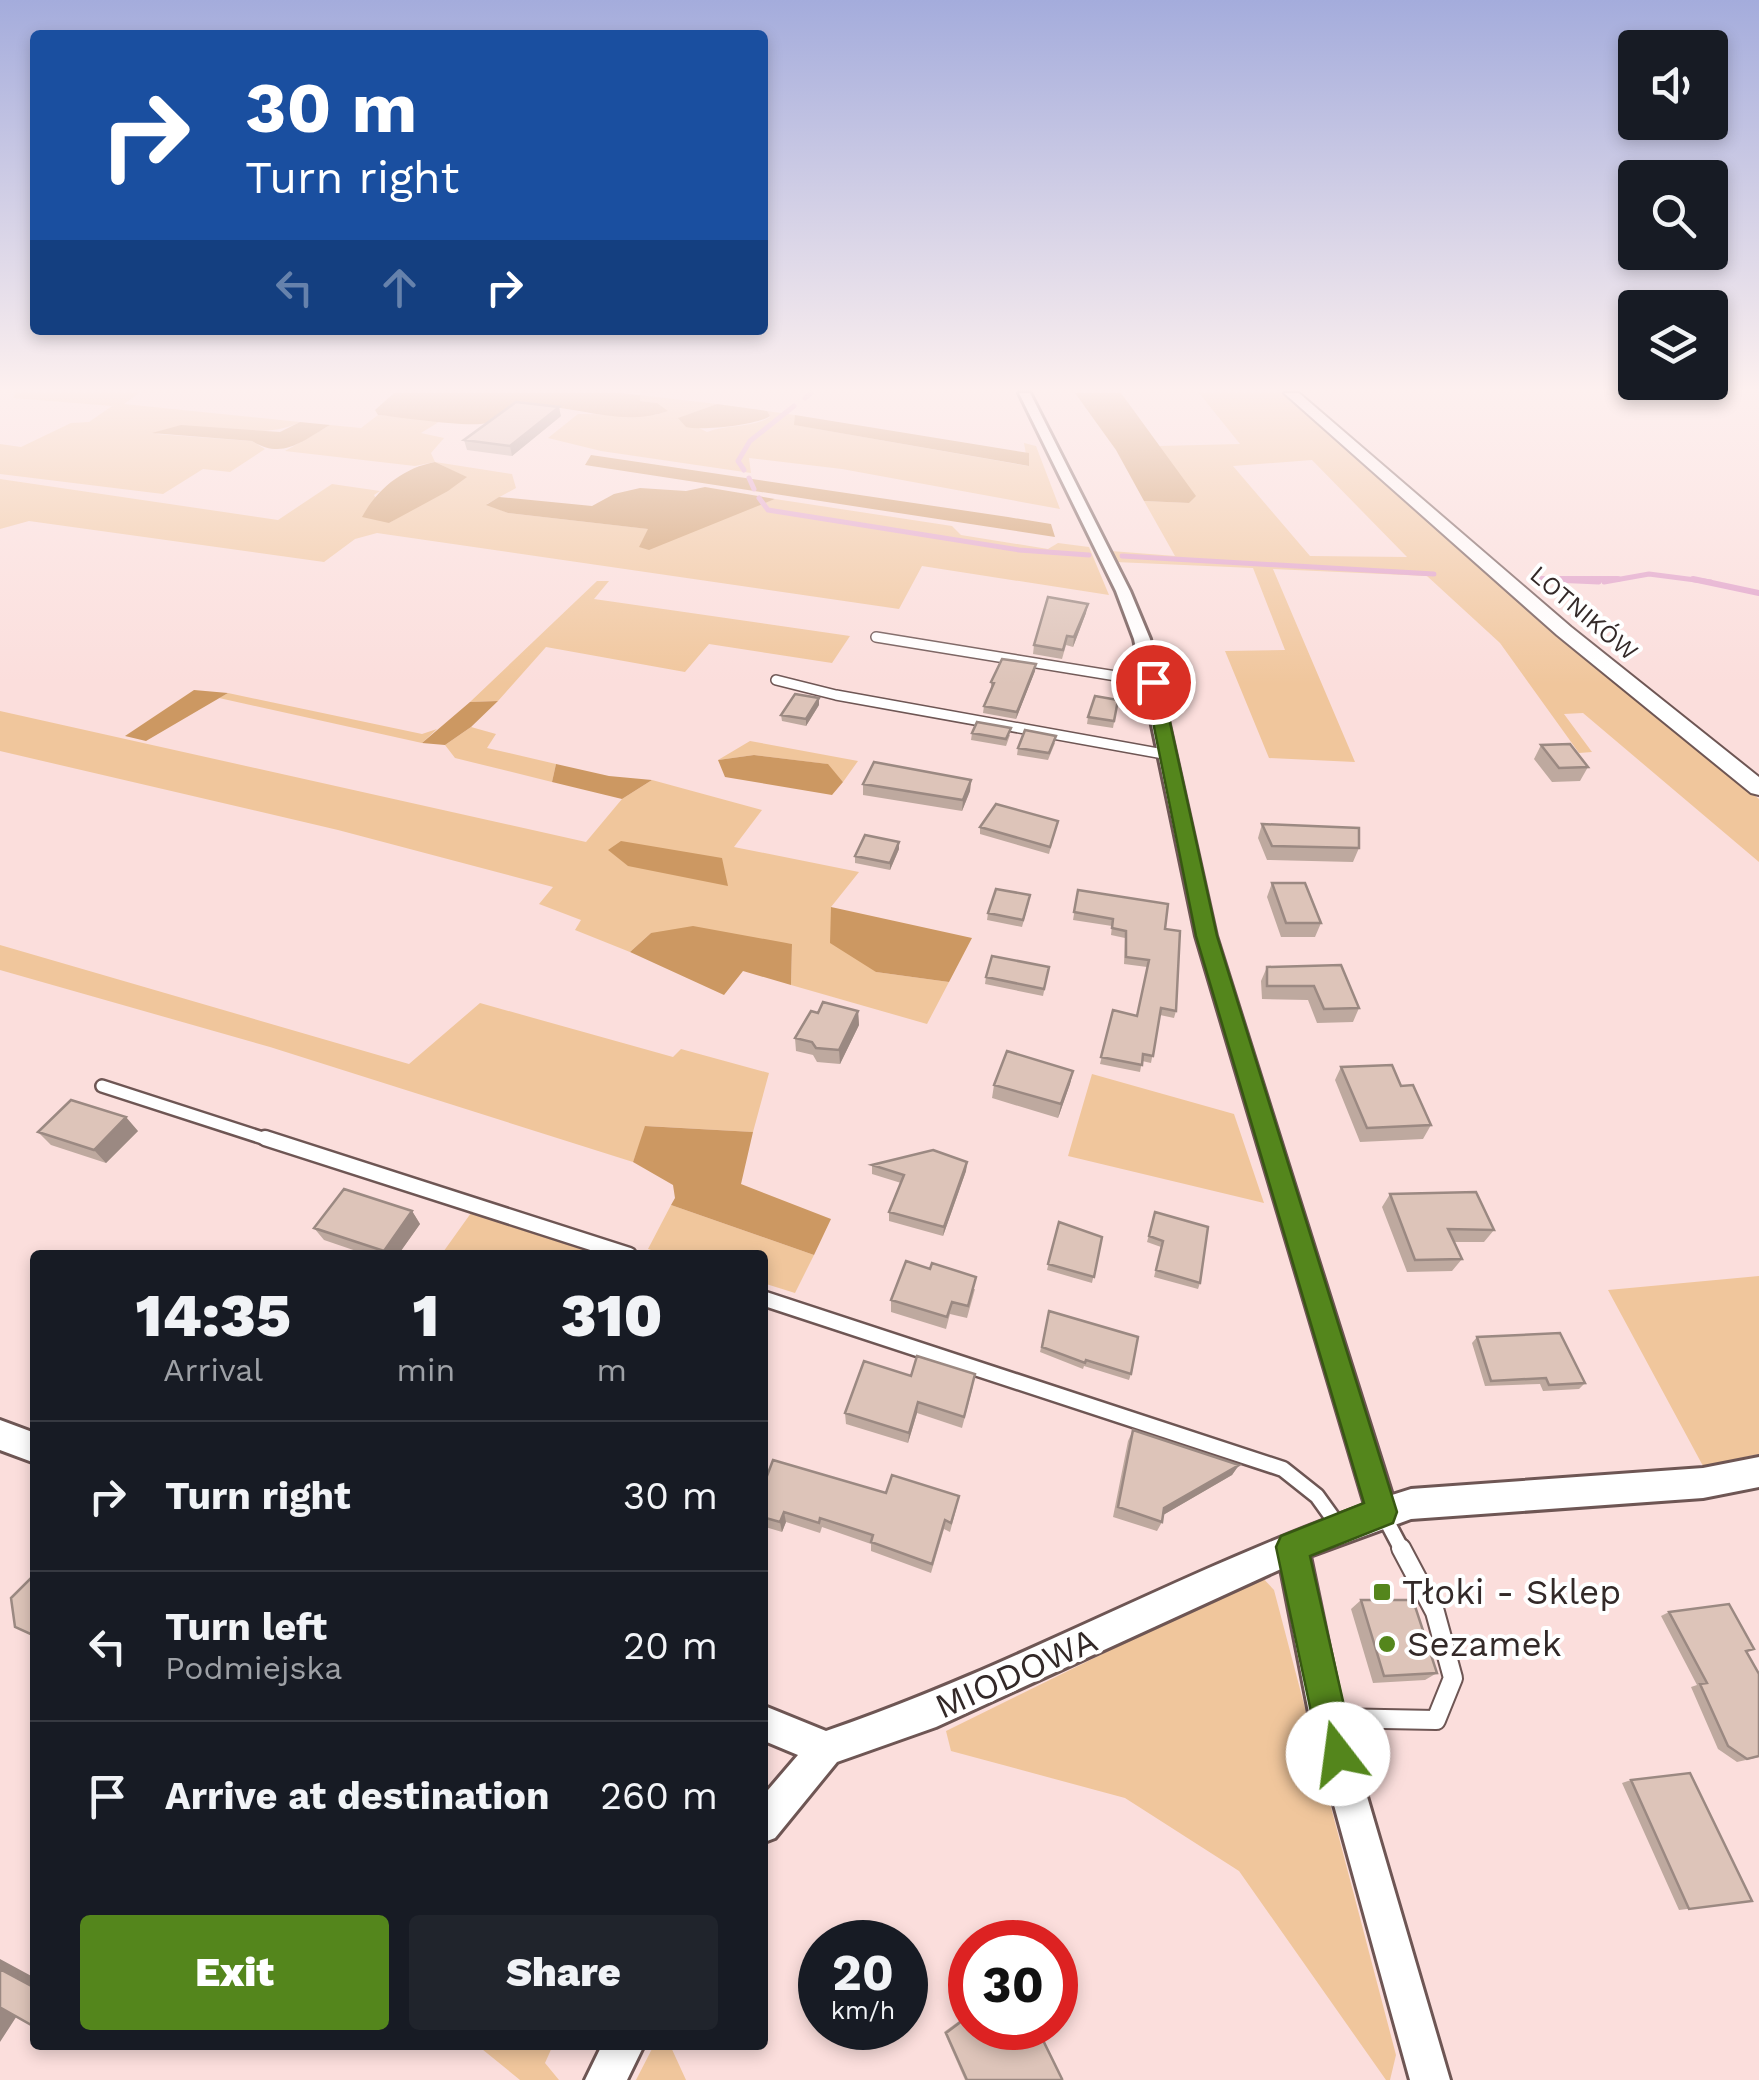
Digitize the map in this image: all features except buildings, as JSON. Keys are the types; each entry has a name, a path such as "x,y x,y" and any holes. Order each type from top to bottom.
{"street":[{"path":"1072,490 1142,639 1206,936 1382,1512"},
{"name":"LOTNIKÓW","path":"1402,490 1564,631 1759,788"},
{"path":"0,1435 30,1446"},
{"name":"MIODOWA","path":"826,1749 924,1716 1292,1547 1382,1512 1412,1504 1703,1483 1759,1472"},
{"path":"1292,1547 1327,1718 1430,2080"},
{"path":"768,1725 826,1749 768,1818"},
{"path":"605,2080 621,2050"}],"lane":[{"path":"876,638 1153,682"},
{"path":"776,680 836,695 1170,755"},
{"path":"102,1086 613,1250"},
{"path":"768,1300 1283,1469 1317,1496 1340,1528"},
{"path":"1327,1718 1436,1720 1453,1678 1435,1612 1382,1512"}],"shaded area":[{"path":"0,490 75,490 278,520 323,490 374,490 380,491 374,495 389,523 444,490 512,490 487,504 508,513 649,529 720,519 775,499 952,526 961,535 1048,549 1058,543 1089,547 1109,595 922,566 899,609 377,533 355,539 324,562 29,521 0,529"},
{"path":"131,490 169,490 163,494"},
{"path":"382,490 449,490 389,523 362,517"},
{"path":"631,490 723,490 775,499 649,550 639,547 648,529 508,513 486,505 499,497 592,506"},
{"path":"749,490 825,490 1051,524 1055,537"},
{"path":"957,490 1053,490 1060,509"},
{"path":"1138,490 1192,490 1196,496 1189,503 1144,501"},
{"path":"1191,490 1254,490 1310,556 1407,557 1341,490 1393,490 1545,624 1759,799 1759,862 1583,713 1564,714 1592,752 1579,753 1500,643 1427,576 1273,569 1355,762 1269,758 1225,651 1285,650 1253,568 1115,562 1111,551 1175,556 1144,501 1189,503 1195,496"},
{"path":"597,581 609,581 594,599 850,636 832,663 709,644 685,672 546,647 498,701 470,702"},
{"path":"194,690 228,693 146,741 125,736"},
{"path":"228,693 422,734 437,729 422,743 219,698"},
{"path":"498,701 445,745 422,743 470,702"},
{"path":"0,711 586,842 622,799 652,780 762,810 734,847 859,872 831,907 876,972 949,982 927,1024 791,985 792,944 651,933 630,952 575,930 581,920 539,904 553,887 338,830 0,751"},
{"path":"471,727 496,734 487,748 556,764 552,782 455,758 445,745"},
{"path":"750,741 858,761 843,782 827,764 754,755 718,760"},
{"path":"754,755 828,764 843,782 832,795 725,777 718,760"},
{"path":"556,764 609,776 652,780 622,799 552,782"},
{"path":"621,841 722,858 728,886 628,866 608,850"},
{"path":"831,907 972,938 949,982 876,972 830,943"},
{"path":"693,926 792,944 791,985 743,971 724,995 630,952 651,933"},
{"path":"0,945 409,1064 480,1003 673,1057 681,1049 769,1073 753,1132 646,1126 633,1162 270,1047 0,970"},
{"path":"1092,1074 1234,1114 1264,1203 1068,1156"},
{"path":"645,1126 753,1132 741,1184 831,1219 814,1255 671,1205 675,1198 673,1185 633,1162"},
{"path":"671,1205 814,1255 795,1293 768,1285 768,1250 648,1249"},
{"path":"471,1213 589,1250 445,1250"},
{"path":"1759,1276 1759,1454 1703,1466 1608,1290"},
{"path":"1261,1576 1274,1590 1396,2055 1390,2080 1386,2080 1239,1871 1125,1798 951,1751 946,1731"},
{"path":"483,2050 551,2050 545,2063 559,2080 520,2080"},
{"path":"651,2050 672,2050 686,2080 636,2080"}],"waterway":[{"path":"759,498 768,510 1019,550 1089,555"},
{"path":"1122,556 1434,574"},
{"path":"1604,582 1649,574 1701,581"},
{"path":"1531,579 1599,582"},
{"path":"1539,579 1618,579"},
{"path":"1693,579 1701,581"},
{"path":"1701,581 1711,582"},
{"path":"1701,581 1759,593"}],"place":[{"name":"Tłoki - Sklep","path":"1382,1592"},
{"name":"Sezamek","path":"1387,1644"}],"route":[{"path":"1153,682 1206,936 1382,1512 1292,1547 1338,1754"}]}
